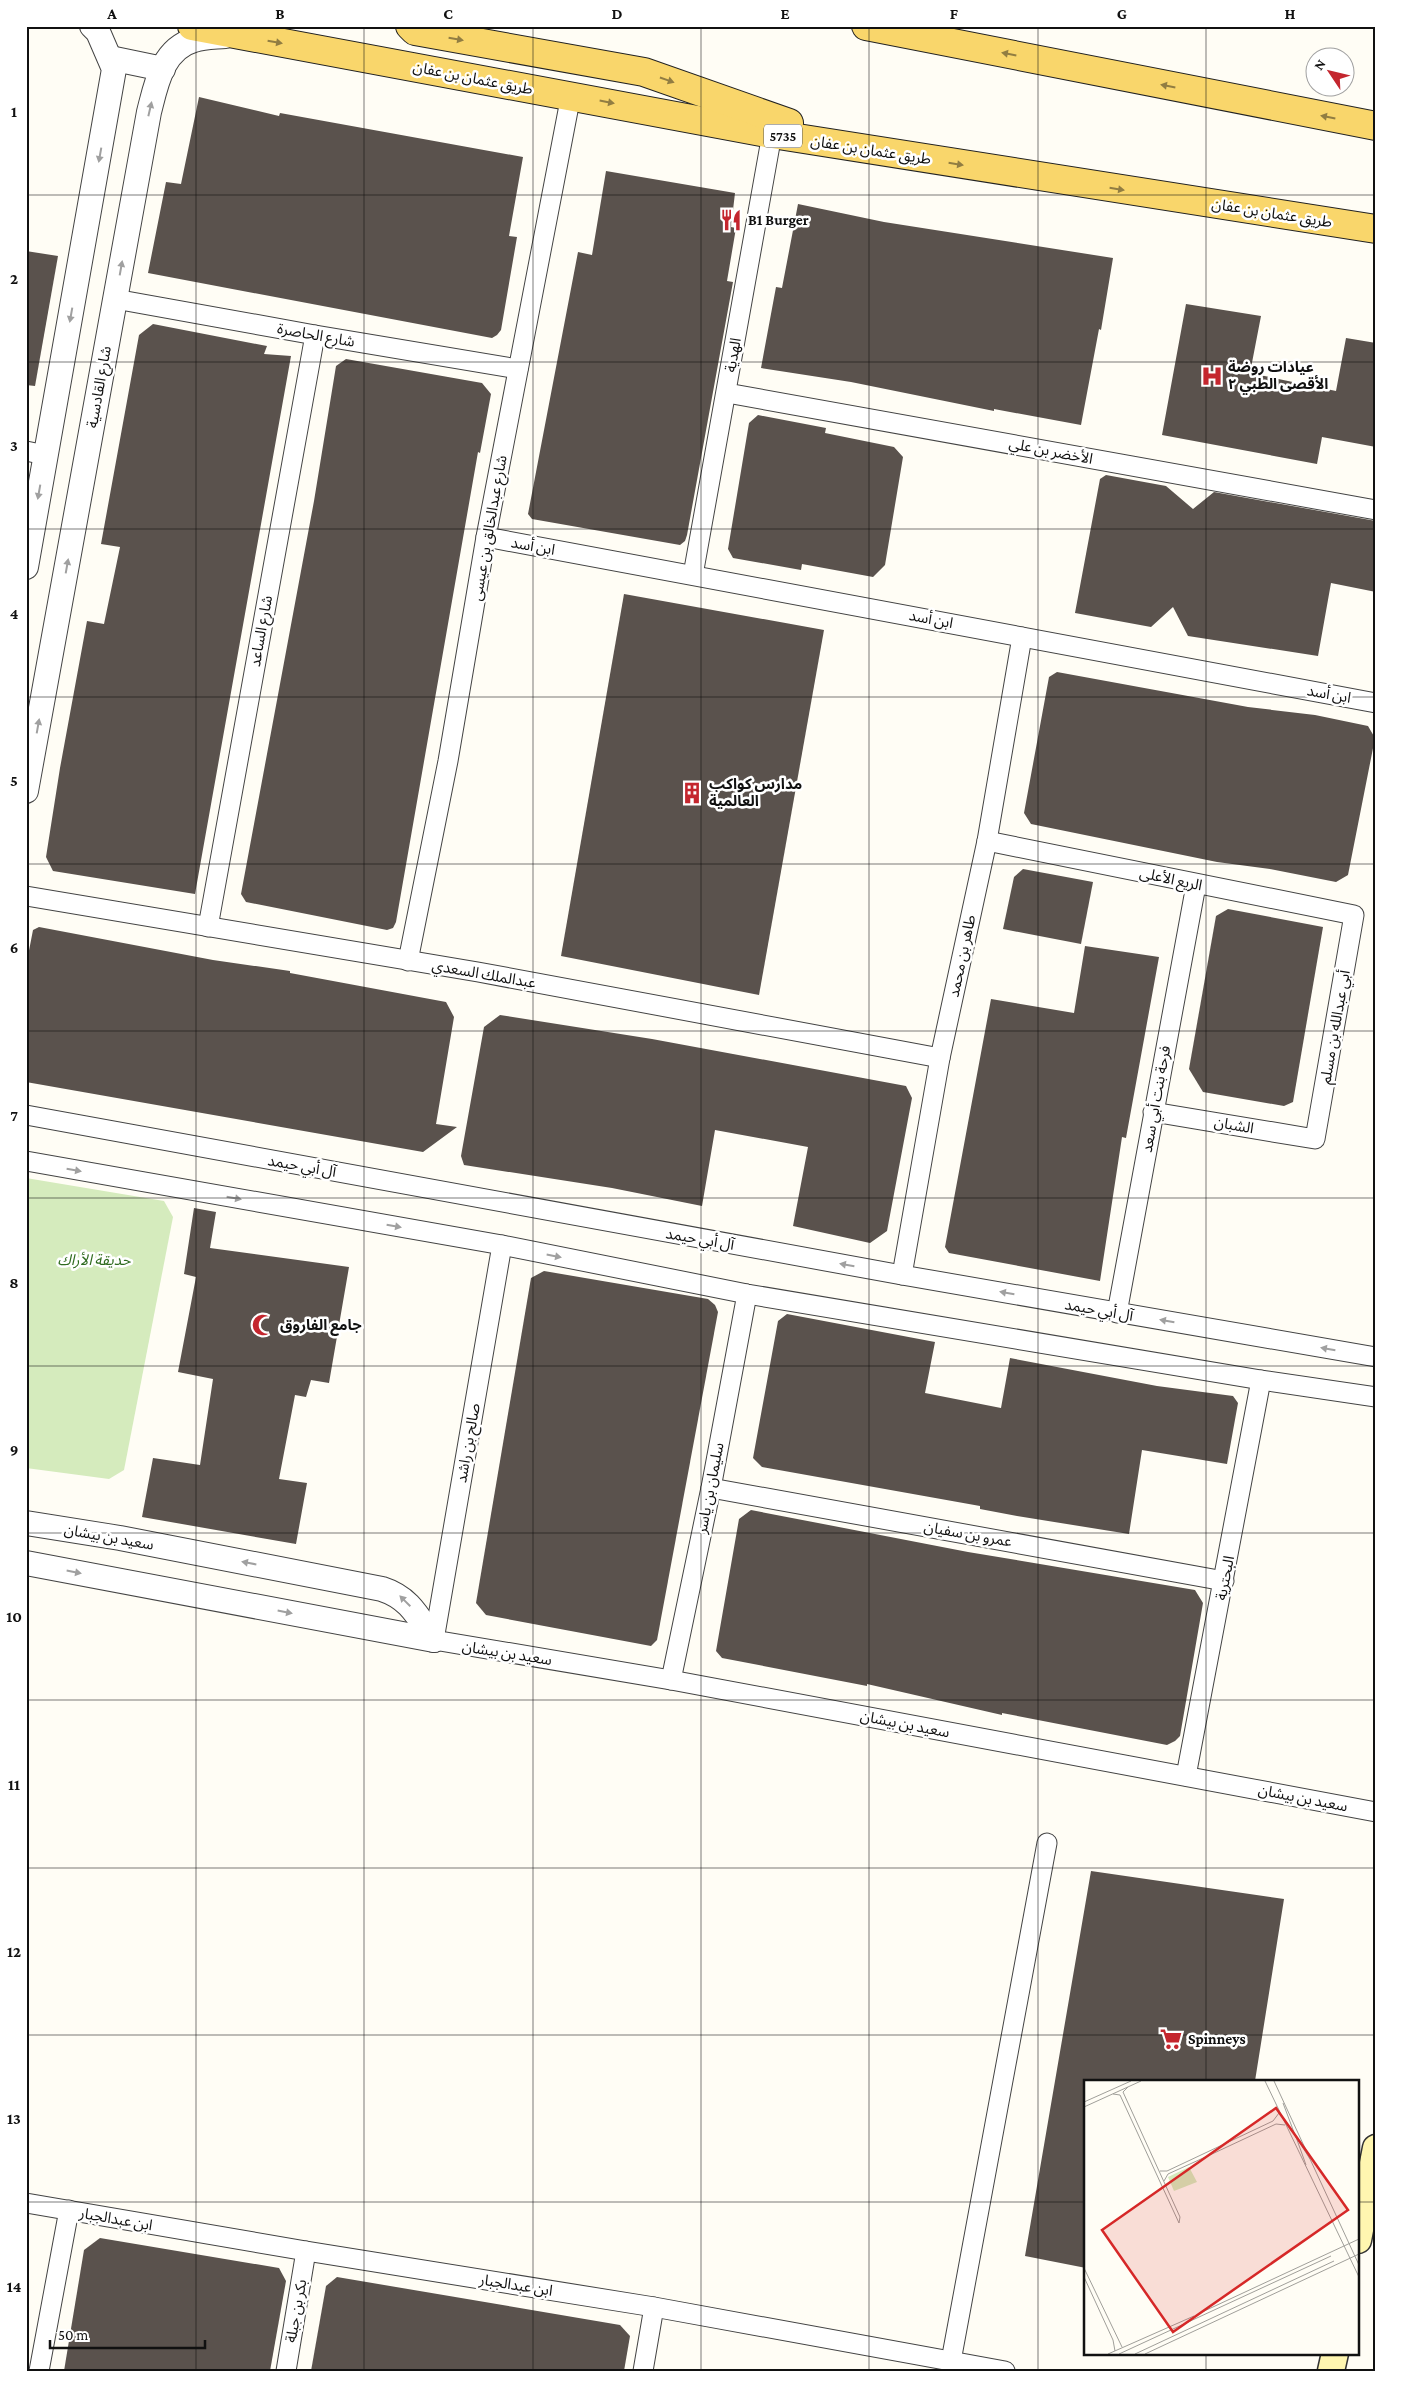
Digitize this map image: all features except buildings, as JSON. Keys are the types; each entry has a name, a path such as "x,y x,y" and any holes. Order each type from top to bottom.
{"main road":[{"name":"طريق عثمان بن عفان","path":"192,26 571,95 772,134 1376,229"},
{"path":"410,26 415,31 644,72 866,150"},
{"path":"866,26 1376,126"},
{"path":"1360,2230 1376,2148"},
{"path":"1331,2371 1335,2354"}],"street":[{"path":"26,567 36,453 108,116 114,69 98,32 92,26"},
{"name":"شارع القادسية","path":"26,791 149,112 158,77 168,58 184,44 194,40 235,35"},
{"path":"110,58 163,68"},
{"name":"شارع عبدالخالق بن عيسى","path":"408,961 448,762 486,537 571,95"},
{"name":"الهدية","path":"693,575 772,134"},
{"name":"شارع الحاصرة","path":"115,299 315,336 518,368"},
{"name":"شارع الساعد","path":"208,927 315,336"},
{"name":"الأخضر بن علي","path":"727,393 1376,510"},
{"name":"ابن أسد","path":"486,537 1376,703"},
{"name":"طاهر بن محمد","path":"902,1275 940,1058 987,841 1022,637"},
{"name":"الريع الأعلى","path":"987,841 1196,885 1354,915"},
{"name":"فرحة بنت أبي سعد","path":"1117,1313 1196,885"},
{"name":"عبدالملك السعدي","path":"26,896 488,974 940,1058"},
{"name":"أبي عبدالله بن مسلم","path":"1315,1139 1354,915"},
{"name":"الشبان","path":"1153,1112 1315,1139"},
{"name":"آل أبي حيمد","path":"26,1115 902,1275 1376,1357"},
{"path":"26,1160 502,1245 747,1294 1261,1380 1376,1397"},
{"name":"صالح بن راشد","path":"434,1640 502,1245"},
{"name":"سليمان بن ياسر","path":"671,1680 711,1488 747,1294"},
{"name":"البحترية","path":"1186,1776 1261,1380"},
{"name":"عمرو بن سفيان","path":"711,1488 1224,1581"},
{"name":"سعيد بن بيشان","path":"26,1524 120,1538 382,1589 399,1595 412,1608 434,1640"},
{"name":"سعيد بن بيشان","path":"26,1563 434,1640 671,1680 1376,1812"},
{"path":"951,2361 1047,1843"},
{"name":"ابن عبدالجبار","path":"26,2203 306,2252 654,2307 1004,2371"},
{"path":"39,2371 69,2210"},
{"name":"بكر بن جبلة","path":"286,2371 306,2252"},
{"path":"643,2371 654,2307"}],"green space":[{"name":"حديقة الأراك","path":"26,1178 164,1201 173,1217 124,1470 109,1479 26,1468"}],"place":[{"name":"B1 Burger","path":"731,220"},
{"name":"عيادات روضة الأقصى الطبي ٢","path":"1212,376"},
{"name":"مدارس كواكب العالمية","path":"692,793"},
{"name":"جامع الفاروق","path":"263,1325"},
{"name":"Spinneys","path":"1171,2039"}]}
